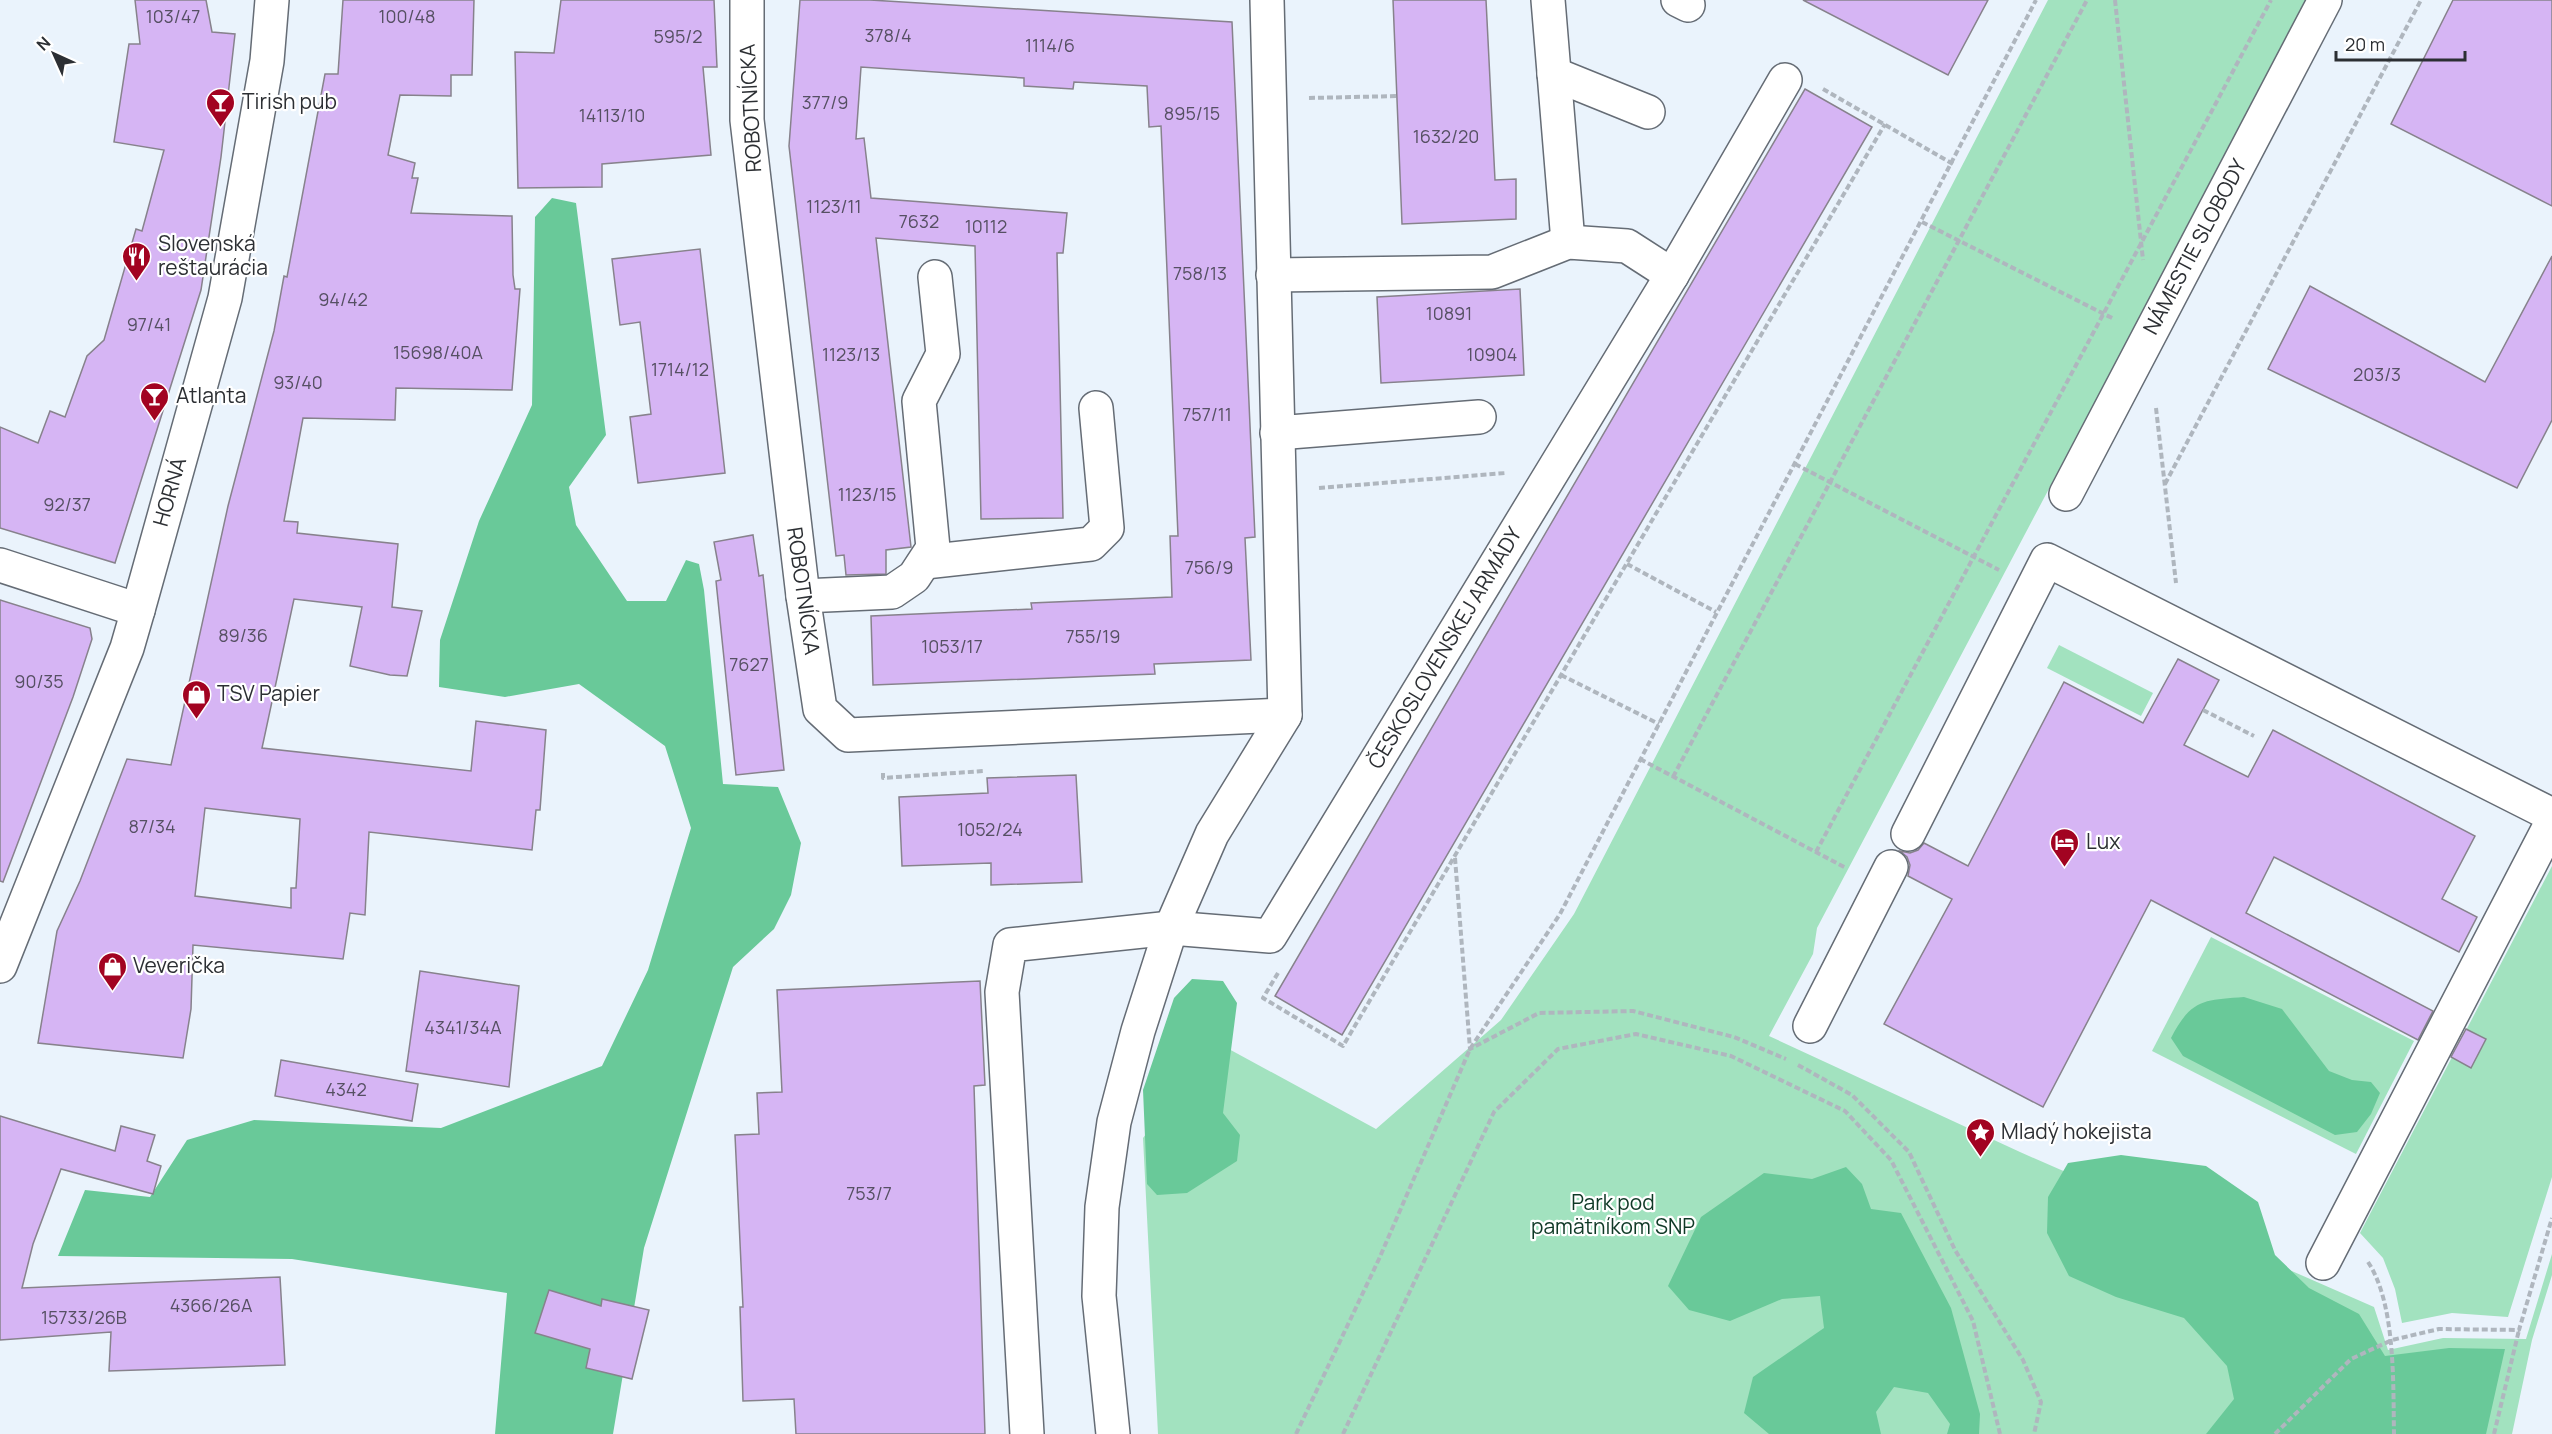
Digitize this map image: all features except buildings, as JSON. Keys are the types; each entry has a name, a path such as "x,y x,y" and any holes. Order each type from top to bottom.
{"street":[{"name":"HORNÁ","path":"0,966 127,648 138,610 225,298 265,72 272,0"},
{"name":"ROBOTNÍCKA","path":"747,0 747,120 803,596 820,709 848,735 1285,715"},
{"path":"1113,1434 1099,1296 1102,1207 1114,1122 1138,1031 1171,928 1212,834 1285,715 1267,0"},
{"path":"1548,0 1568,242"},
{"name":"NÁMESTIE SLOBODY","path":"2066,494 2325,0"},
{"path":"1554,74 1648,112"},
{"name":"ČESKOSLOVENSKEJ ARMÁDY","path":"1171,928 1270,936 1672,275 1785,80"},
{"path":"1274,275 1492,272 1568,242 1627,246 1672,275"},
{"path":"803,596 892,592 914,577 933,548 919,401 943,354 935,277"},
{"path":"925,562 1091,544 1107,528 1096,408"},
{"path":"1277,432 1479,417"},
{"path":"1908,834 2047,560 2552,816"},
{"path":"0,565 138,610"},
{"path":"2323,1263 2552,822"},
{"path":"1810,1026 1886,877"},
{"path":"1027,1434 1002,992 1010,945 1171,928"}],"path":[{"path":"1296,1434 1379,1259 1470,1048 1560,914 1716,612 1953,164 2036,0"},
{"path":"1673,777 2087,0"},
{"path":"1816,852 2271,0"},
{"path":"2165,485 2421,0"},
{"path":"1785,80 1807,80 1953,164"},
{"path":"1270,99 1398,96"},
{"path":"1281,967 1263,998 1343,1046 1885,124"},
{"path":"1922,222 2148,337"},
{"path":"1795,464 2033,587"},
{"path":"1279,492 1553,469"},
{"path":"1627,564 1716,612"},
{"path":"1561,675 1659,724"},
{"path":"2203,710 2254,736"},
{"path":"1640,759 1816,852 1886,877"},
{"path":"1455,856 1470,1048"},
{"path":"1470,1048 1539,1013 1634,1011 1734,1037 1791,1061 1852,1095 1909,1152 1955,1250 2023,1360 2041,1402 2034,1434"},
{"path":"1343,1434 1494,1112 1558,1049 1636,1034 1731,1056 1845,1111 1891,1160 1973,1321 2000,1434"},
{"path":"2494,1434 2519,1330 2552,1218"},
{"path":"2343,1224 2375,1272 2392,1340 2394,1434"},
{"path":"2275,1434 2351,1359 2392,1340 2439,1329 2519,1330"}],"green space":[{"name":"Park pod pamätníkom SNP","path":"2048,0 2307,0 1817,928 1813,954 1769,1036 2020,1152 2374,1307 2388,1350 2443,1338 2526,1339 2552,1254 2552,1275 2532,1340 2512,1434 1158,1434 1143,1138 1216,1042 1376,1129 1501,1020 1574,914"},
{"path":"552,198 576,203 606,435 569,487 576,525 627,601 666,601 686,560 699,564 704,590 723,784 778,787 801,843 791,895 774,929 733,967 644,1248 613,1434 495,1434 507,1293 292,1259 58,1256 85,1190 150,1197 187,1140 254,1120 441,1128 602,1066 648,970 691,828 665,746 579,684 505,697 439,687 440,640 479,521 532,405 535,217"},
{"path":"2059,645 2153,693 2141,716 2047,668"},
{"path":"2552,866 2552,1177 2508,1317 2452,1313 2402,1323 2395,1289 2383,1258 2360,1233"},
{"path":"2211,937 2414,1041 2356,1154 2152,1051"},
{"path":"1192,979 1223,981 1237,1003 1223,1113 1240,1135 1237,1161 1187,1193 1157,1195 1147,1184 1143,1090 1174,998"},
{"path":"2244,997 2282,1009 2329,1071 2352,1080 2371,1082 2380,1093 2371,1114 2357,1132 2335,1135 2183,1056 2171,1038 2178,1025 2192,1009 2209,1001"},
{"path":"2121,1155 2206,1166 2258,1202 2275,1255 2309,1288 2359,1314 2385,1356 2449,1348 2505,1349 2486,1434 2206,1434 2234,1399 2227,1366 2184,1318 2116,1297 2069,1276 2047,1233 2048,1197 2068,1163"},
{"path":"1846,1167 1862,1184 1871,1209 1901,1213 1951,1308 1980,1414 1979,1434 1947,1434 1950,1424 1928,1393 1894,1387 1876,1412 1881,1434 1769,1434 1744,1413 1753,1377 1824,1328 1820,1296 1782,1299 1730,1321 1689,1310 1668,1286 1701,1217 1764,1173 1812,1179"}],"place":[{"name":"Tirish pub","path":"221,128"},
{"name":"Slovenská reštaurácia","path":"137,282"},
{"name":"Atlanta","path":"155,422"},
{"name":"TSV Papier","path":"196,720"},
{"name":"Lux","path":"2065,868"},
{"name":"Veverička","path":"112,992"},
{"name":"Mladý hokejista","path":"1980,1158"}]}
